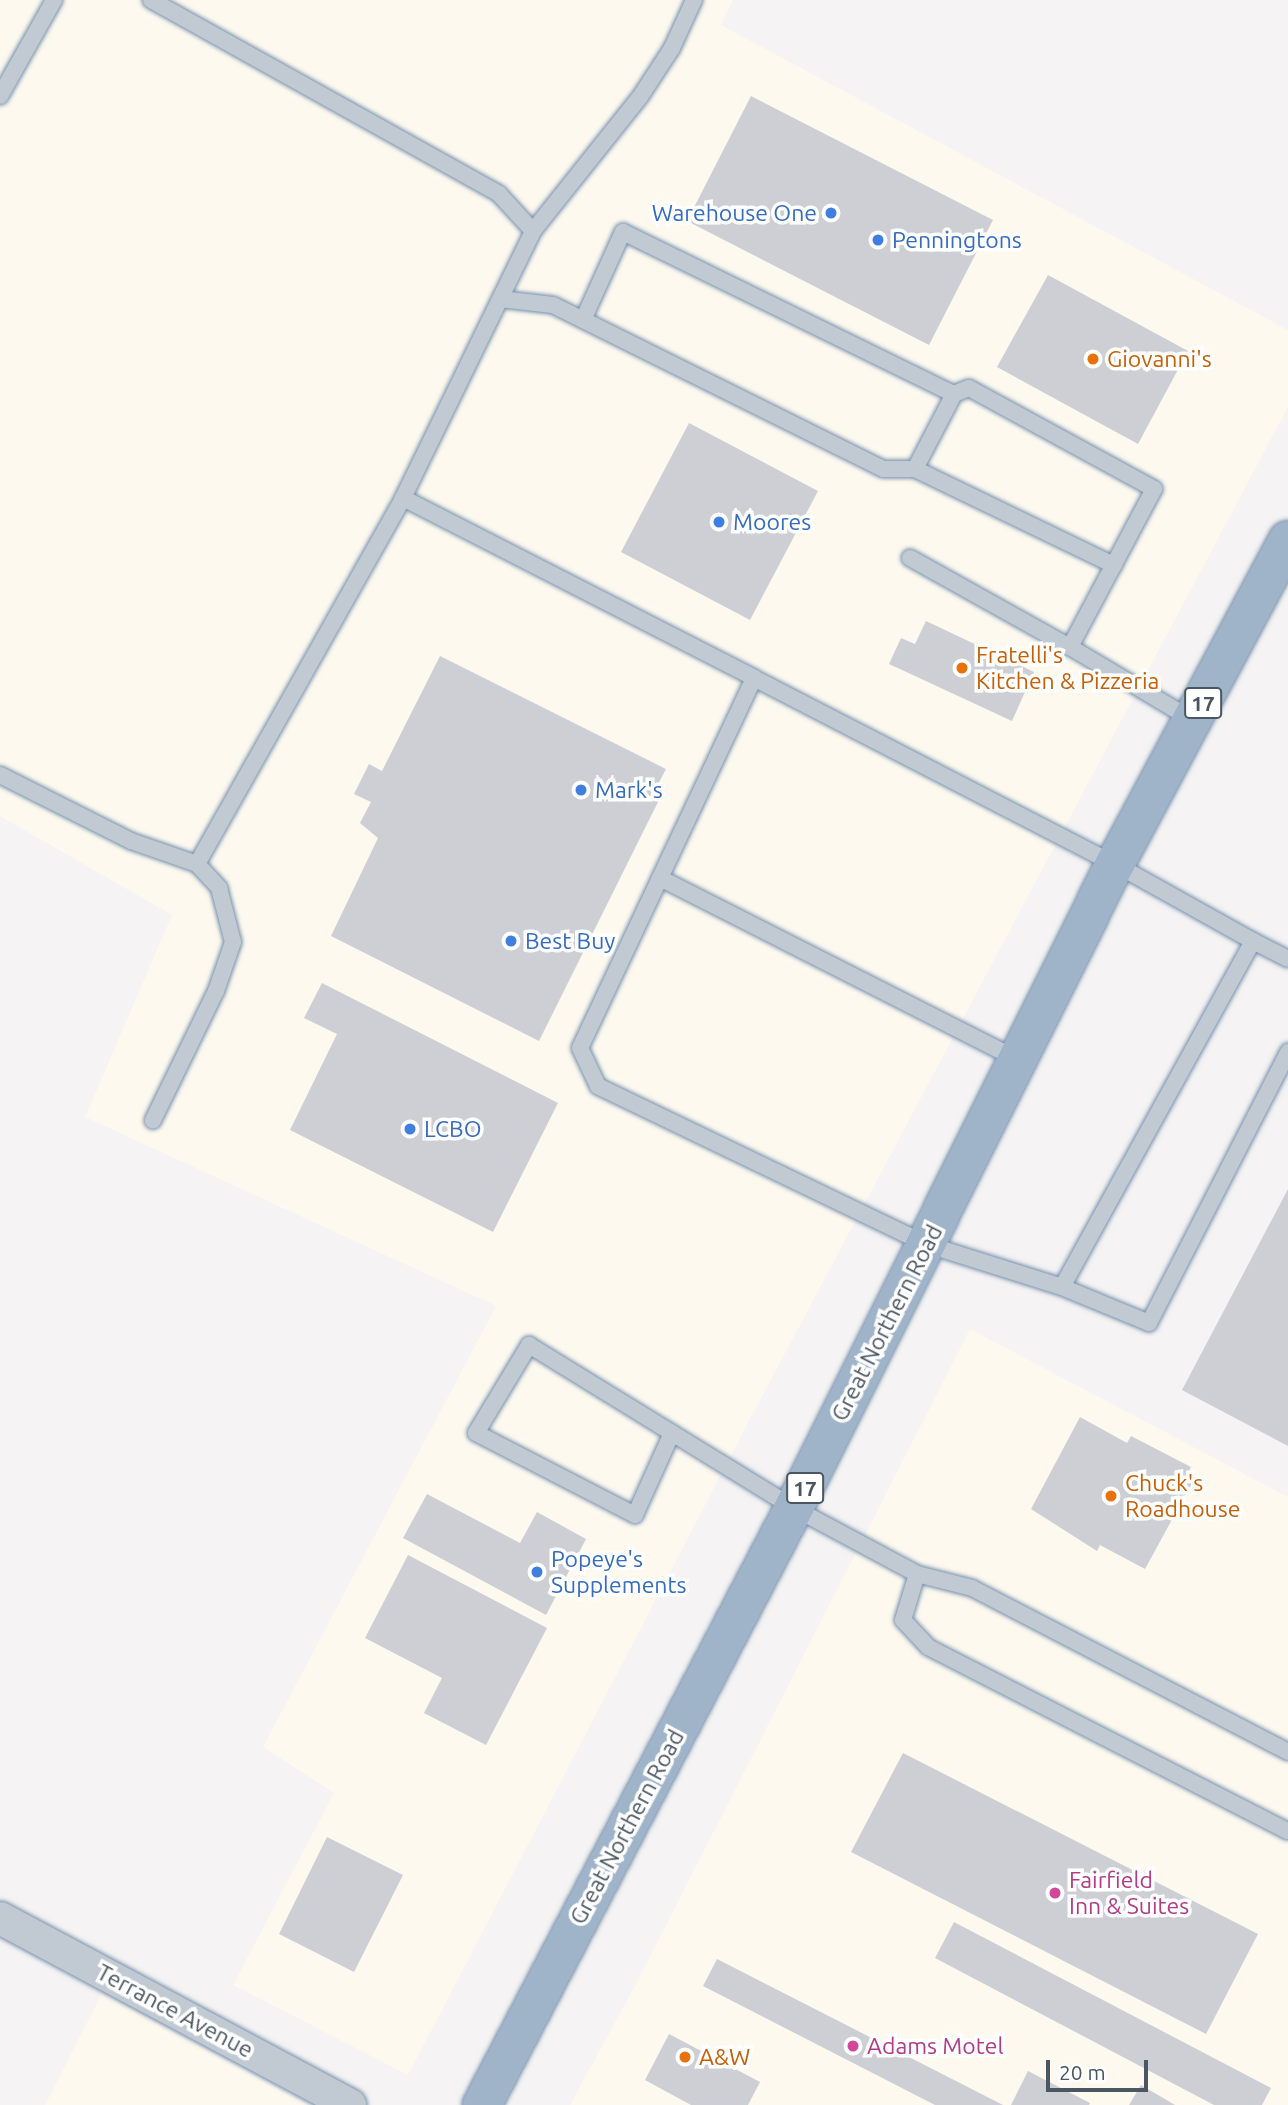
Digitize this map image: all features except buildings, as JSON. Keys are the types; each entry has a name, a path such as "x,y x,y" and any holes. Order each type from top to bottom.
{"highway":[{"name":"Great Northern Road","path":"482,2105 794,1508 1115,864 1194,721 1288,540"}],"street":[{"name":"Terrance Avenue","path":"0,1918 350,2105"}],"lane":[{"path":"0,96 54,0"},
{"path":"151,0 499,194 533,231"},
{"path":"197,864 403,498 533,231 640,97 672,48 694,0"},
{"path":"583,320 623,232 954,394"},
{"path":"500,299 554,305 884,469 915,469 1114,565"},
{"path":"915,469 954,394 969,388 1154,489 1070,647"},
{"path":"403,498 1115,864 1288,959"},
{"path":"911,558 1070,647 1194,721"},
{"path":"754,678 580,1048 598,1086 926,1244 1062,1287 1149,1323 1288,1052"},
{"path":"0,775 131,841 197,864 219,888 233,942 216,991 153,1120"},
{"path":"660,878 1018,1060"},
{"path":"1062,1287 1252,941"},
{"path":"672,1433 635,1515 476,1433 529,1345 794,1508 917,1574 972,1588 1288,1752"},
{"path":"917,1574 903,1620 928,1647 1288,1831"}],"shaded area":[{"path":"0,0 733,0 721,25 1288,330 1288,407 740,1438 408,2075 233,1985 334,1793 263,1747 496,1306 85,1117 172,915 0,816"},
{"path":"970,1329 1288,1497 1288,2105 570,2105 638,1980"},
{"path":"102,1993 308,2105 45,2105"}],"place":[{"name":"Warehouse One","path":"831,213"},
{"name":"Penningtons","path":"878,240"},
{"name":"Giovanni's","path":"1093,359"},
{"name":"Moores","path":"719,522"},
{"name":"Fratelli's Kitchen & Pizzeria","path":"962,668"},
{"name":"Mark's","path":"581,790"},
{"name":"Best Buy","path":"511,941"},
{"name":"LCBO","path":"410,1129"},
{"name":"Chuck's Roadhouse","path":"1111,1496"},
{"name":"Popeye's Supplements","path":"537,1572"},
{"name":"Fairfield Inn & Suites","path":"1055,1893"},
{"name":"Adams Motel","path":"853,2046"},
{"name":"A&W","path":"685,2057"}]}
